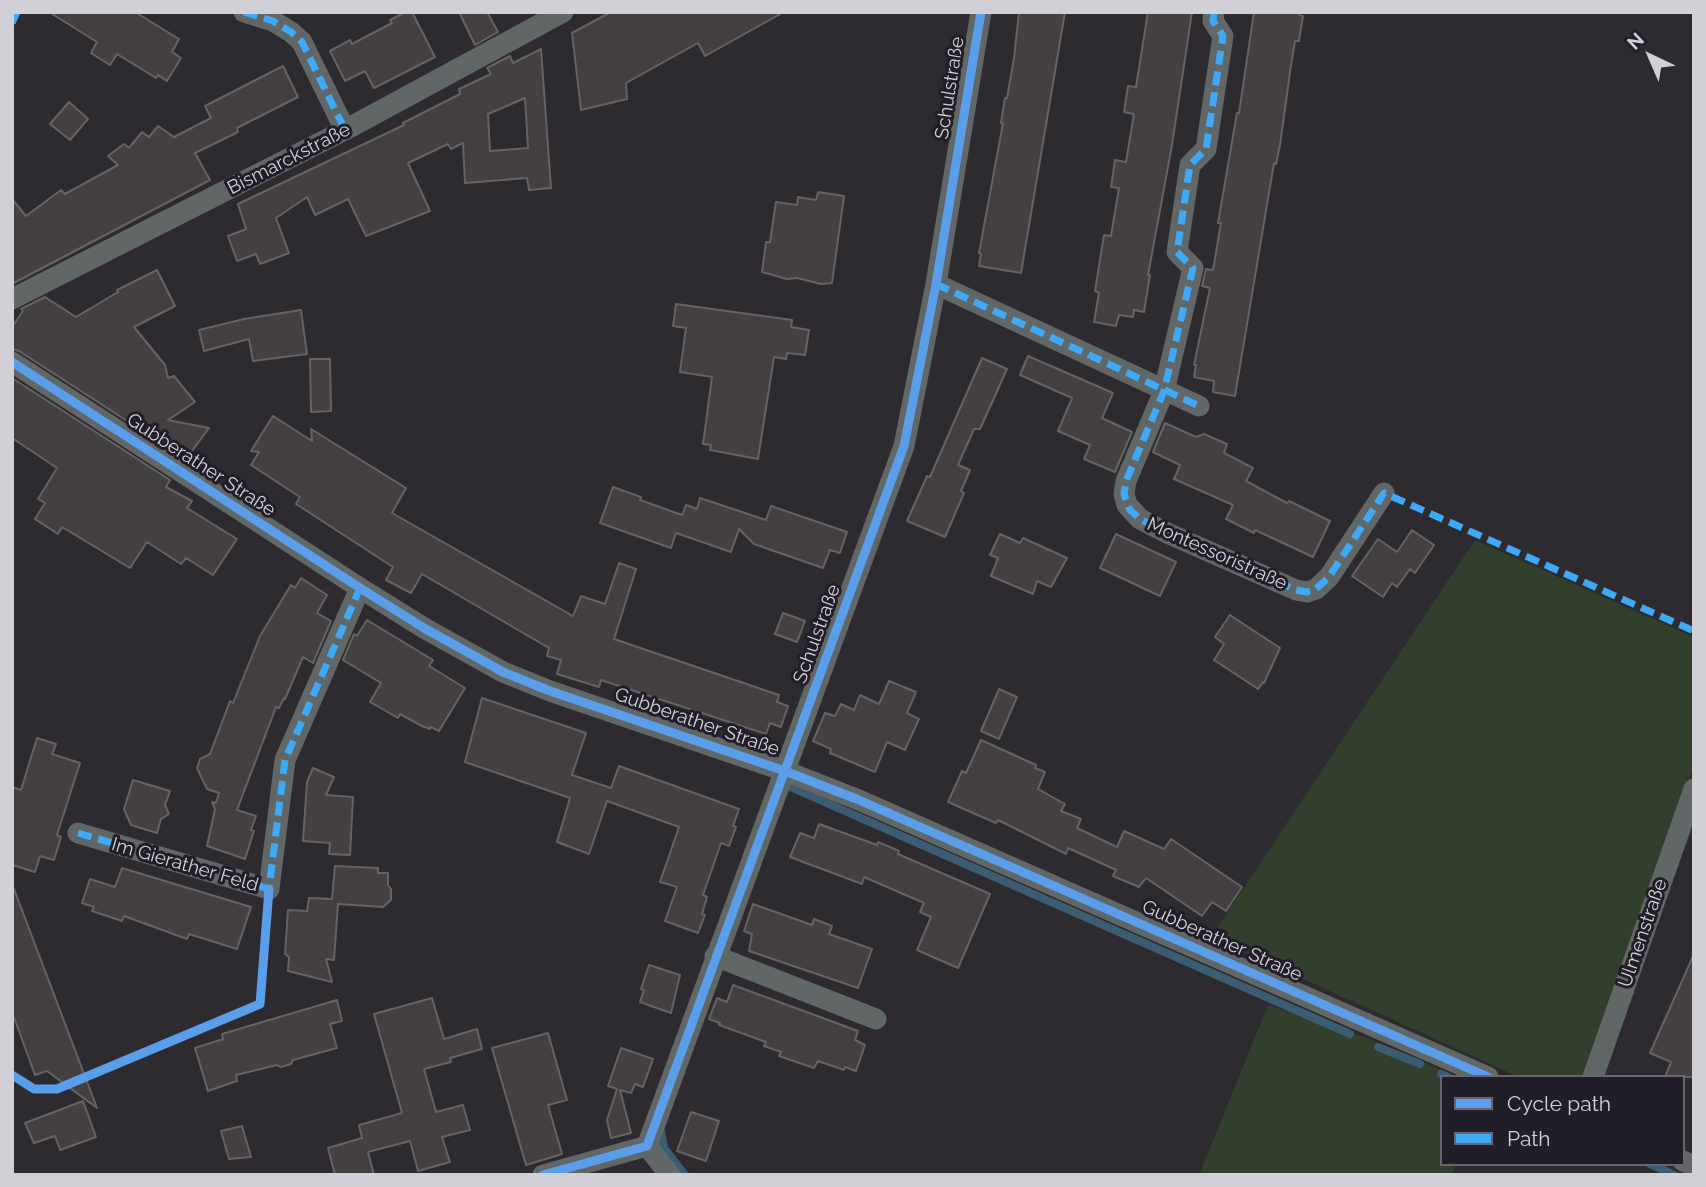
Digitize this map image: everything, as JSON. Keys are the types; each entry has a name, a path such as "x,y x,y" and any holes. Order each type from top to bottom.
{"street":[{"path":"244,12 273,22 291,32 302,43 345,130"},
{"name":"Bismarckstraße","path":"12,299 345,130 563,12"},
{"name":"Schulstraße","path":"647,1146 904,446 936,284 981,12"},
{"path":"1164,391 1193,268 1177,252 1190,165 1206,149 1223,36 1213,21 1214,12"},
{"path":"936,284 1199,406"},
{"name":"Gubberather Straße","path":"12,362 360,588 464,652 526,682 785,771 1026,872 1483,1075"},
{"name":"Montessoristraße","path":"1164,391 1129,473 1124,494 1134,515 1167,533 1296,590 1307,592 1316,589 1329,577 1384,493"},
{"name":"Im Gierather Feld","path":"78,833 269,889 285,760 360,588"},
{"name":"Ulmenstraße","path":"1594,1075 1694,789"},
{"path":"715,956 876,1019"},
{"path":"543,1175 647,1146 670,1175"}],"green space":[{"path":"1475,540 1694,637 1694,766 1583,1075 1515,1075 1211,937"},
{"path":"1268,1005 1364,1037 1453,1075 1440,1075 1440,1166 1455,1166 1451,1175 1199,1175"}],"building":[{"path":"49,12 135,12 179,39 172,52 181,58 167,81 158,75 156,78 117,54 110,65 91,53 97,42"},
{"path":"412,12 435,57 374,88 365,71 345,81 330,51 350,40 352,44 392,23 390,20"},
{"path":"459,12 487,12 498,32 475,45"},
{"path":"611,12 784,12 705,56 698,43 626,83 627,99 581,110 572,33"},
{"path":"1019,12 1065,12 1021,273 979,266 1005,98 1014,58"},
{"path":"1148,12 1192,12 1144,312 1134,310 1133,317 1119,315 1116,326 1094,322 1099,293 1095,291 1104,235 1111,236 1119,188 1111,187 1115,160 1126,162 1134,114 1124,112 1128,86 1136,87"},
{"path":"1254,12 1300,12 1299,15 1303,16 1299,41 1295,41 1280,145 1276,164 1274,163 1235,396 1213,392 1214,381 1194,377 1194,365 1210,288 1202,286 1206,269 1213,270 1221,223 1218,223 1239,113"},
{"path":"541,49 551,188 529,190 527,178 465,183 463,143 451,149 448,144 408,163 430,211 366,236 348,199 315,215 307,197 276,218 289,253 260,264 256,254 237,261 228,236 246,229 238,204 404,125 403,123 460,94 459,89 491,74 487,68 510,56 513,63","holes":["525,98 528,148 490,151 488,114"]},
{"path":"283,66 298,97 195,153 210,180 12,284 12,199 26,216 61,190 65,194 118,165 108,156 124,144 129,148 142,132 149,137 158,126 174,137 211,118 205,106"},
{"path":"69,102 88,119 70,140 50,124"},
{"path":"818,192 844,196 832,283 787,279 762,272 776,202 797,205 798,197 816,200"},
{"path":"157,270 175,306 134,327 165,365 168,378 174,376 195,402 168,420 209,428 186,459 12,349 12,327 23,311 21,309 45,297 76,317 118,292 117,290"},
{"path":"676,304 792,320 791,327 809,330 805,355 787,353 786,359 774,357 758,459 710,450 711,445 703,444 712,377 680,372 686,328 673,326"},
{"path":"301,310 307,354 253,361 249,339 204,351 199,330 244,319"},
{"path":"1028,356 1113,393 1102,418 1132,432 1115,472 1084,459 1090,445 1058,431 1072,398 1020,375"},
{"path":"982,358 1007,369 980,429 974,429 958,465 970,470 961,491 964,493 945,537 907,521 927,476 930,477"},
{"path":"310,359 330,359 331,411 311,412"},
{"path":"12,378 170,480 166,487 192,501 187,508 237,539 213,575 186,558 181,564 147,542 130,568 62,527 58,534 35,519 45,503 38,499 57,468 12,438"},
{"path":"273,416 312,441 311,429 406,488 392,513 573,616 581,596 605,604 619,563 636,569 614,639 779,695 777,702 788,706 781,727 770,723 766,734 601,680 599,687 557,674 561,660 547,656 549,648 422,574 411,593 386,580 393,567 296,504 300,497 251,465 259,452 251,451"},
{"path":"1165,423 1196,437 1204,434 1227,444 1224,453 1253,468 1246,481 1287,503 1289,501 1330,521 1313,557 1226,519 1233,505 1174,479 1180,465 1153,452"},
{"path":"613,487 682,515 686,505 697,509 700,498 766,520 771,506 847,532 840,553 830,550 823,568 754,544 739,529 731,552 676,533 671,548 600,523"},
{"path":"1412,530 1434,545 1415,573 1410,569 1397,587 1392,583 1383,597 1352,576 1378,539 1397,552"},
{"path":"1000,534 1020,543 1023,538 1067,558 1051,587 1037,581 1033,594 991,576 998,558 990,555"},
{"path":"1116,534 1176,562 1160,596 1100,568"},
{"path":"301,578 327,595 317,613 331,621 313,663 303,657 285,699 279,708 276,707 237,810 256,816 245,859 207,846 215,809 212,802 216,803 219,793 207,789 197,768 200,759 210,754 230,701 233,703 260,636 291,585 295,588"},
{"path":"783,613 805,621 797,642 775,634"},
{"path":"1230,615 1280,648 1264,683 1258,689 1214,660 1224,644 1215,637"},
{"path":"367,620 433,660 429,666 465,688 439,731 422,726 400,714 398,718 370,702 381,683 343,660 354,634 357,636"},
{"path":"889,681 916,692 907,713 919,719 905,750 887,742 875,772 830,753 831,749 813,741 825,713 835,716 841,704 854,710 860,695 879,704"},
{"path":"999,689 1017,697 999,739 981,731"},
{"path":"482,698 586,733 572,775 611,788 619,766 739,809 729,846 721,843 703,895 707,897 702,914 705,915 698,933 665,921 677,887 660,882 679,827 607,801 589,854 557,842 570,798 465,762"},
{"path":"37,738 56,744 52,754 80,763 57,835 61,837 54,860 40,856 35,872 12,865 12,787 21,790"},
{"path":"981,740 1036,765 1035,768 1045,772 1038,789 1065,804 1061,811 1081,819 1077,828 1117,847 1124,831 1164,849 1171,839 1242,887 1226,911 1212,902 1202,916 1146,878 1139,887 1113,876 1116,870 1068,848 1066,854 998,820 996,823 948,802 962,771 966,773"},
{"path":"313,768 334,777 326,795 353,797 350,855 329,854 330,843 303,841 307,782"},
{"path":"133,780 170,791 165,805 169,814 161,819 157,833 131,825 124,809"},
{"path":"819,824 877,845 878,842 899,851 898,854 990,894 958,968 917,950 931,917 920,912 924,903 864,877 862,884 790,857 800,833 814,838"},
{"path":"335,866 378,868 378,873 388,873 391,900 383,907 338,904 334,960 326,959 332,982 288,971 289,957 285,954 288,910 307,911 309,898 332,899"},
{"path":"122,868 251,907 237,949 189,934 187,939 124,916 122,921 92,911 94,907 82,903 90,879 115,887"},
{"path":"12,889 97,1108 47,1071 35,1075 12,1012"},
{"path":"753,904 812,925 814,919 832,926 829,934 872,949 858,988 749,951 752,934 744,931"},
{"path":"1694,954 1694,1077 1666,1075 1671,1062 1650,1053"},
{"path":"649,965 680,975 671,1013 640,1002 644,990 641,989"},
{"path":"733,985 858,1031 855,1040 865,1045 856,1071 818,1061 814,1068 779,1056 781,1052 764,1046 766,1042 709,1019 717,998 727,1002"},
{"path":"432,998 444,1039 477,1029 482,1049 450,1058 451,1062 424,1069 436,1112 463,1105 470,1130 442,1137 450,1162 418,1171 410,1141 368,1152 374,1175 335,1175 328,1148 362,1138 359,1125 402,1113 374,1014"},
{"path":"337,1000 342,1021 330,1024 337,1048 293,1060 291,1064 281,1067 277,1065 236,1075 237,1081 208,1091 195,1048 223,1039 222,1034"},
{"path":"548,1033 567,1100 548,1105 562,1154 526,1165 492,1048"},
{"path":"621,1048 653,1059 643,1087 635,1084 631,1093 620,1090 631,1133 611,1138 607,1120 617,1089 608,1086"},
{"path":"83,1101 96,1137 60,1150 55,1136 34,1143 25,1123"},
{"path":"691,1112 719,1121 706,1161 677,1151"},
{"path":"242,1126 251,1157 229,1159 221,1131"}],"waterway":[{"path":"783,786 784,784 1350,1034"},
{"path":"1378,1047 1420,1064"},
{"path":"660,1126 664,1148 685,1175"},
{"path":"1654,1166 1674,1175"}],"marked path":[{"path":"12,23 17,12"},
{"path":"244,12 273,21 302,42 345,130"},
{"path":"1214,12 1213,21 1223,36 1206,149 1190,165 1177,252 1193,268 1164,391 1126,481 1124,494 1130,510 1140,519 1167,533 1296,590 1307,592 1316,589 1329,577 1384,493 1694,631"},
{"path":"936,284 1199,406"},
{"path":"78,833 269,889 285,760 360,588"}],"cycle path":[{"path":"543,1175 647,1146 904,446 936,284 981,12"},
{"path":"12,362 360,588 503,672 550,691 785,771 859,800 1483,1075"},
{"path":"12,1075 34,1089 57,1089 260,1004 269,889"}]}
